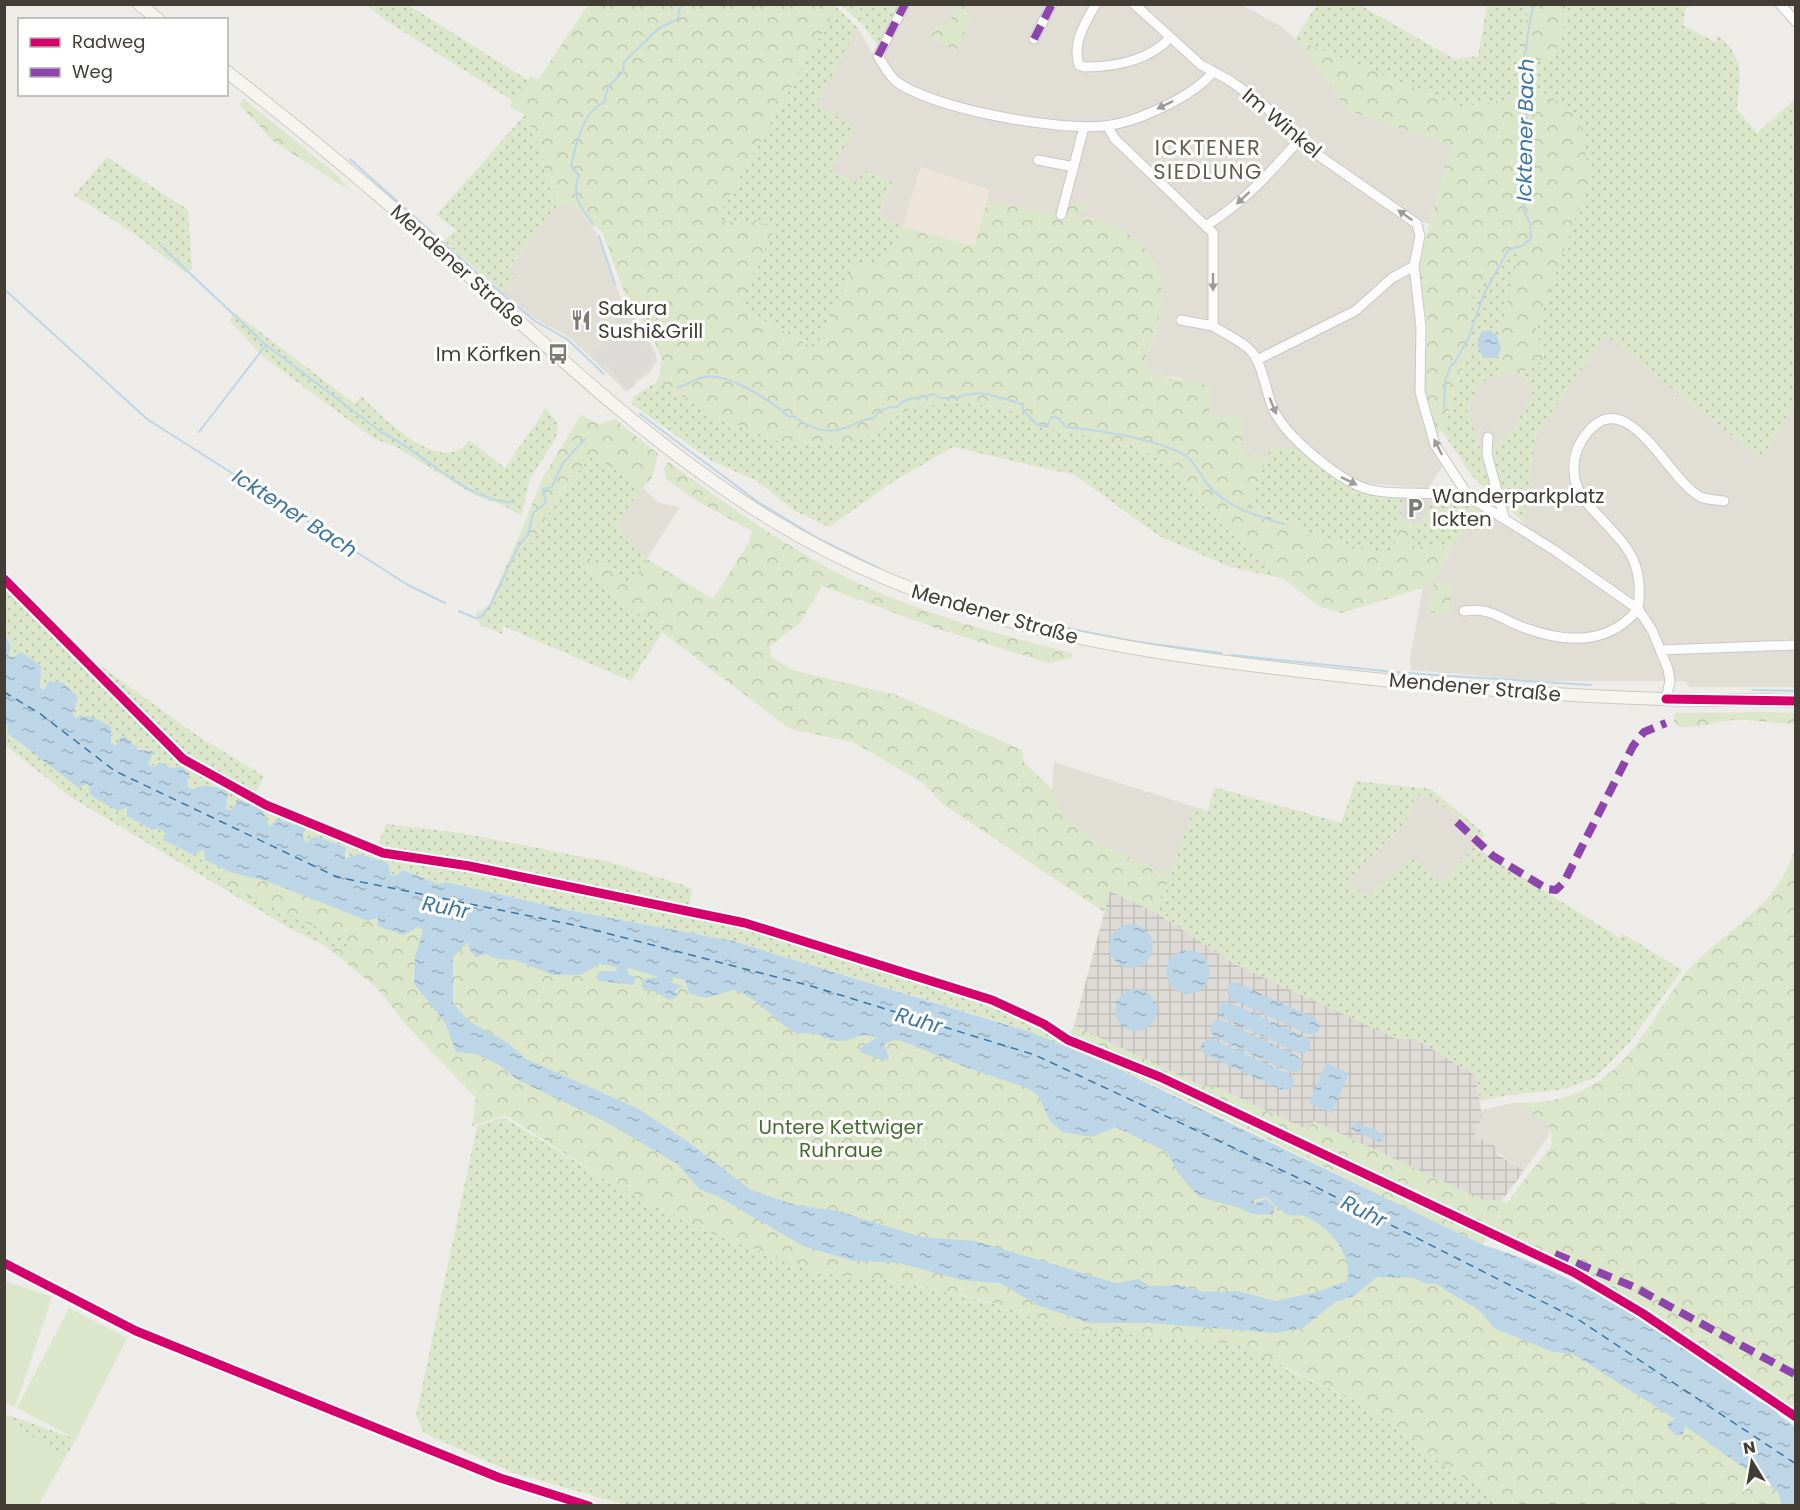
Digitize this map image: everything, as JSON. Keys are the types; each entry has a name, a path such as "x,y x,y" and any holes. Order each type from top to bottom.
{"main road":[{"path":"139,4 156,18"},
{"name":"Mendener Straße","path":"228,73 340,162 618,407 716,483 769,519 842,561 902,588 970,612 1040,631 1173,656 1471,688 1666,699 1796,701"}],"street":[{"path":"905,4 878,56 896,81 928,96 964,108 1084,128 1107,126 1169,104 1201,85 1213,72"},
{"path":"1034,39 1052,4"},
{"path":"1096,4 1077,44 1079,65 1084,67 1124,64 1152,53 1170,38"},
{"name":"Im Winkel","path":"1134,4 1170,38 1213,72 1231,81 1265,106 1298,141 1418,224 1420,236 1414,266"},
{"path":"1780,4 1796,22"},
{"path":"1107,126 1115,139 1213,233 1213,326"},
{"path":"1061,215 1084,128"},
{"path":"1207,225 1230,210 1298,141"},
{"path":"1038,160 1074,167"},
{"path":"1257,360 1355,311 1392,278 1414,266 1421,327 1419,384 1425,415 1436,445 1469,497"},
{"path":"1181,320 1213,326 1250,350 1257,360 1274,411 1284,428 1339,476 1380,492 1415,492 1469,497 1504,517 1605,583 1638,609 1661,650 1670,681 1666,699"},
{"path":"1464,611 1488,610 1524,627 1570,638 1598,636 1615,631 1638,609 1641,586 1635,559 1585,501 1576,483 1576,453 1586,434 1601,422 1613,419 1626,422 1640,430 1670,469 1701,497 1724,501"},
{"path":"1488,437 1487,454 1504,517"},
{"path":"1661,650 1796,645"}],"shaded area":[{"path":"906,5 1242,5 1284,28 1295,39 1349,111 1452,145 1429,224 1418,220 1416,375 1426,433 1443,465 1428,489 1366,483 1340,472 1305,441 1298,448 1270,448 1266,459 1243,452 1209,417 1181,378 1158,375 1145,369 1144,362 1156,334 1160,316 1159,275 1129,234 1092,218 1079,217 1071,199 1064,216 987,201 989,190 921,167 903,227 878,215 892,183 857,183 831,171 815,104 858,28 877,62"},
{"path":"921,167 990,190 974,246 903,227"},
{"path":"559,204 578,209 597,234 619,294 655,351 657,361 650,372 626,391 570,338 534,318 502,292 514,275 508,269"},
{"path":"622,316 635,328 652,352 648,367 633,381 635,386 626,391 607,364 603,367 593,356"},
{"path":"1605,335 1761,459 1795,403 1795,687 1689,687 1685,681 1541,681 1411,670 1410,658 1423,588 1437,575 1455,540 1480,513 1486,513 1522,536 1536,435"},
{"path":"1503,373 1520,374 1533,389 1524,413 1510,434 1490,449 1481,451 1467,411 1479,384"},
{"path":"643,488 659,503 680,507 647,559 622,535 618,521"},
{"name":"Wanderparkplatz Ickten","path":"1404,497 1435,499 1420,523 1400,518"},
{"path":"1054,762 1195,807 1170,876 1093,841 1061,814 1052,789"},
{"path":"1416,794 1434,799 1457,818 1480,842 1442,884 1366,896 1346,882 1406,823"},
{"path":"1110,891 1155,912 1235,964 1397,1039 1416,1039 1476,1076 1482,1117 1474,1136 1495,1146 1497,1154 1524,1171 1502,1200 1485,1201 1314,1122 1308,1130 1216,1087 1200,1085 1074,1026"},
{"path":"1513,1103 1546,1122 1550,1128 1549,1135 1524,1171 1474,1136 1482,1117 1481,1110"}],"green space":[{"path":"367,5 408,5 528,80 513,101 385,20"},
{"path":"588,5 838,5 716,219 748,225 752,218 774,230 738,306 815,349 855,266 879,266 896,248 903,227 974,246 987,201 1064,216 1069,195 1074,202 1089,205 1079,217 1104,222 1128,233 1138,241 1154,261 1159,273 1161,301 1156,334 1146,359 1145,369 1158,375 1211,386 1209,417 1242,415 1243,452 1266,459 1249,508 1293,522 1306,534 1393,555 1400,518 1420,523 1407,545 1450,548 1437,575 1423,588 1341,613 1318,606 1246,548 1203,505 1176,467 1128,443 1046,428 1031,424 1022,413 965,401 912,407 852,445 778,441 713,416 658,381 662,360 653,338 625,294 603,234 597,227 592,226 578,209 559,204 546,177 541,150 525,115 509,106 531,76 538,80"},
{"path":"841,5 858,5 865,27"},
{"path":"858,5 901,5 880,45 876,44 865,27"},
{"path":"959,5 964,5 971,18 956,51 931,37 937,23 947,25"},
{"path":"1317,5 1360,5 1454,59 1478,56 1487,5 1529,5 1517,65 1520,97 1461,107 1295,39"},
{"path":"1529,5 1569,5 1555,57 1517,65"},
{"path":"1569,5 1692,5 1685,9 1683,25 1715,42 1718,35 1733,52 1740,78 1737,109 1757,133 1795,99 1795,403 1761,459 1605,335 1536,435 1524,523 1472,476 1442,431 1472,339 1469,302 1508,251 1521,246 1502,327 1503,373 1479,384 1467,410 1481,451 1500,442 1514,427 1533,389 1520,374 1544,359 1536,328 1547,297 1544,93 1530,95 1526,73 1530,61 1555,57"},
{"path":"836,7 858,28 816,104 855,127 831,171 857,183 864,170 892,182 878,214 903,227 896,248 879,266 855,266 815,349 738,306 748,225 715,220"},
{"path":"1295,39 1461,107 1544,93 1579,116 1590,178 1536,328 1544,359 1520,374 1503,373 1502,327 1520,247 1508,251 1469,302 1472,339 1442,431 1437,434 1425,394 1423,367 1427,330 1419,263 1451,145 1349,111"},
{"path":"244,99 337,175 349,190 273,141 239,104"},
{"path":"525,115 541,150 546,177 559,204 508,268 514,275 502,292 444,241 456,230 436,215"},
{"path":"107,157 188,210 192,269 185,273 132,232 74,195"},
{"path":"234,312 355,404 361,396 398,429 429,449 444,453 458,450 469,440 505,468 546,408 558,424 556,438 530,479 521,516 505,506 476,496 396,447 373,438 263,357 230,321"},
{"path":"658,381 713,416 778,441 852,445 912,407 965,401 1022,413 1047,428 1128,443 1176,467 1203,505 1246,548 1286,579 1230,567 1159,536 1075,475 953,447 891,483 829,527 795,511 757,481 712,461 632,404 633,397"},
{"path":"581,415 598,424 615,419 658,454 652,477 643,488 592,455 563,489 531,543 520,534 543,477"},
{"path":"1270,448 1298,448 1346,486 1375,496 1404,497 1393,555 1306,534 1293,522 1249,508"},
{"path":"593,454 643,488 618,521 622,535 647,559 631,585 587,556 622,602 663,631 631,681 503,626 502,634 480,625 476,613 489,605 520,534 531,543 563,489"},
{"path":"668,462 780,539 849,579 879,593 942,616 1071,653 1073,657 1049,663 938,629 822,586 800,623 770,646 771,657 793,670 896,695 1022,750 1024,762 1052,789 1061,814 1093,841 1170,876 1155,912 1110,891 1104,912 943,804 923,783 853,742 790,729 622,602 579,562 587,556 631,584 647,559 713,599 749,542 752,531 697,501 666,479 664,469"},
{"path":"1435,499 1468,503 1486,513 1480,513 1450,548 1406,545"},
{"path":"1435,581 1452,584 1450,614 1426,612"},
{"path":"4,583 145,723 179,760 264,807 327,836 380,855 470,869 743,926 973,996 1067,1041 1064,1047 1003,1023 733,941 568,910 445,882 441,885 403,870 395,876 391,875 388,863 359,854 347,859 346,847 315,836 306,844 303,837 305,832 269,827 226,809 228,792 188,787 187,777 170,768 148,765 153,751 110,744 75,719 73,715 78,697 62,682 49,681 44,690 14,657 8,657 11,647 5,631"},
{"path":"91,659 198,736 264,776 256,793 214,773 184,754"},
{"path":"1675,713 1795,713 1795,724 1734,720 1679,727 1674,721"},
{"path":"8,724 20,744 49,764 88,782 127,807 152,830 158,828 166,833 164,840 194,855 205,848 233,873 374,956 324,945 289,928 72,798 5,745 4,725"},
{"path":"1356,781 1431,789 1485,834 1480,842 1444,807 1427,797 1416,794 1406,822 1346,882 1366,896 1413,857 1442,884 1474,847 1620,938 1622,933 1682,970 1630,1042 1596,1077 1565,1089 1509,1095 1480,1101 1476,1076 1416,1039 1397,1039 1235,964 1155,912 1195,807 1208,811 1214,787 1341,823"},
{"path":"386,824 461,833 609,862 692,888 689,907 469,861 377,848"},
{"name":"Untere Kettwiger Ruhraue","path":"236,836 1022,1068 1774,1449 1795,1505 1502,1505 1478,1486 1442,1464 1368,1407 1237,1344 1061,1328 990,1302 910,1283 818,1272 710,1233 611,1183 505,1115 472,1126 476,1098 406,1025 377,988 324,945 354,951 343,939 221,884"},
{"path":"1795,849 1795,1414 1645,1311 1602,1285 1490,1230 1483,1245 1171,1092 1064,1047 1074,1025 1200,1085 1216,1087 1307,1130 1314,1121 1485,1201 1502,1200 1507,1203 1552,1144 1550,1128 1546,1122 1513,1103 1534,1103 1564,1098 1583,1090 1607,1075 1643,1035 1685,974 1756,910 1777,886"},
{"path":"503,1117 611,1183 710,1233 818,1272 910,1283 999,1305 1133,1324 1331,1359 1284,1368 1368,1407 1442,1464 1510,1505 626,1505 511,1472 424,1433 416,1416 477,1126"},
{"path":"5,1281 52,1297 15,1407 5,1403"},
{"path":"69,1308 127,1338 76,1439 17,1408"},
{"path":"5,1414 76,1439 38,1505 5,1506"},
{"path":"5,1421 66,1456 38,1505 5,1505"}],"water":[{"path":"1490,330 1497,335 1501,349 1496,358 1483,358 1477,345 1481,332"},
{"name":"Ruhr","path":"4,631 11,647 8,657 14,657 21,652 41,666 40,687 44,690 49,681 62,682 78,697 73,715 75,718 94,718 111,727 111,744 117,745 120,738 125,736 139,750 154,751 148,765 154,767 160,762 170,768 181,767 190,774 187,777 188,787 193,789 211,786 228,792 226,809 231,810 239,799 263,810 269,827 277,819 305,828 303,837 306,843 315,836 346,847 345,859 359,854 388,863 391,875 395,876 403,870 441,885 445,882 568,910 733,941 1030,1032 1106,1063 1483,1245 1557,1274 1593,1292 1661,1333 1760,1402 1767,1403 1795,1427 1795,1505 1782,1505 1778,1492 1685,1426 1683,1434 1677,1436 1668,1428 1669,1422 1675,1419 1573,1354 1553,1352 1494,1328 1480,1311 1436,1284 1424,1283 1415,1278 1377,1277 1354,1296 1335,1302 1303,1328 1275,1333 1150,1323 1089,1323 1037,1305 1000,1283 961,1280 900,1263 854,1261 803,1246 719,1197 699,1189 678,1164 604,1121 516,1079 501,1066 477,1054 456,1052 445,1022 414,984 415,957 423,930 418,927 404,935 378,926 378,917 368,921 267,881 233,873 205,860 204,849 194,855 163,840 166,833 158,828 152,830 127,816 127,807 118,811 90,795 88,783 79,788 7,733 8,724 5,725","holes":["468,942 469,949 476,957 486,954 497,959 515,960 553,975 580,975 600,964 617,967 616,971 601,971 596,977 599,981 634,985 635,977 627,973 628,968 659,977 644,979 641,985 645,991 651,989 669,1000 678,996 674,991 682,986 670,982 672,977 685,980 689,993 705,998 734,990 761,1005 797,1034 811,1033 840,1041 873,1036 875,1039 859,1049 860,1052 886,1061 889,1058 884,1044 894,1040 902,1041 968,1068 1025,1087 1038,1095 1050,1121 1062,1132 1092,1137 1116,1127 1167,1152 1178,1173 1199,1197 1234,1206 1253,1214 1273,1215 1275,1206 1265,1199 1254,1204 1254,1200 1266,1197 1286,1214 1304,1216 1313,1221 1330,1234 1343,1251 1348,1271 1347,1281 1317,1292 1275,1301 1238,1291 1204,1292 1179,1285 1150,1286 1138,1279 1116,1283 975,1241 921,1237 838,1211 795,1205 751,1190 687,1141 639,1109 526,1059 508,1043 470,1022 453,1004 453,957"]},
{"path":"1131,924 1146,931 1153,946 1146,961 1131,968 1116,961 1109,946 1116,931"},
{"path":"1188,950 1203,957 1210,972 1203,987 1188,994 1173,987 1166,972 1173,957"},
{"path":"1235,982 1315,1018 1319,1023 1319,1030 1314,1035 1307,1034 1231,999 1226,991 1229,985"},
{"path":"1136,989 1144,990 1151,995 1156,1002 1156,1018 1151,1025 1144,1030 1136,1031 1128,1030 1121,1025 1116,1018 1115,1010 1116,1002 1121,995 1128,990"},
{"path":"1226,1001 1306,1037 1310,1042 1310,1048 1305,1053 1298,1053 1222,1018 1217,1013 1218,1006"},
{"path":"1215,1020 1222,1020 1297,1056 1302,1061 1302,1068 1297,1072 1290,1072 1214,1037 1209,1028"},
{"path":"1210,1038 1289,1074 1294,1079 1293,1086 1288,1090 1282,1090 1206,1055 1201,1050 1201,1043"},
{"path":"1326,1063 1349,1073 1332,1113 1309,1103"},
{"path":"1355,1121 1385,1135 1382,1143 1351,1129"}],"waterway":[{"path":"593,224 578,201 576,189 579,175 571,166 586,120 597,106 604,103 608,87 623,72 624,62 659,28 678,19 679,10 683,4"},
{"name":"Icktener Bach","path":"1444,408 1445,381 1451,365 1468,339 1484,294 1508,250 1524,245 1531,238 1530,223 1523,209 1528,180 1520,170 1529,140 1522,71 1533,4"},
{"path":"350,159 476,272 535,321 567,339 604,374"},
{"path":"599,236 615,284"},
{"path":"161,246 266,345"},
{"name":"Icktener Bach","path":"4,289 147,419 408,585 445,603"},
{"path":"199,432 266,345 381,432 462,485 497,500 514,502"},
{"name":"Icktener Bach","path":"677,388 704,377 725,379 761,396 789,417 793,416 821,430 843,429 864,420 873,419 883,410 897,407 909,399 934,394 940,398 958,398 982,393 1023,404 1023,410 1036,424 1047,427 1051,417 1058,418 1066,427 1128,436 1175,450 1186,456 1208,485 1225,500 1243,510 1284,524"},
{"path":"640,414 758,502 817,538 882,570"},
{"name":"Icktener Bach","path":"459,611 475,618 481,617 490,606 519,545 528,535 533,513 546,503 543,489 552,487 563,463 585,439"},
{"path":"1061,627 1138,642 1221,653"},
{"path":"1232,655 1404,673 1591,685"},
{"path":"1753,690 1796,691"}],"ferry route":[{"path":"4,692 39,713 115,771 337,877 579,926 811,986 1035,1055 1294,1176 1579,1320 1796,1464"}],"marked path":[{"path":"878,56 905,4"},
{"path":"1034,39 1052,4"},
{"path":"1457,822 1493,856 1547,889 1556,890 1564,882 1633,746 1644,732 1666,723"},
{"path":"1555,1254 1634,1287 1796,1375"}],"cycle path":[{"path":"4,579 183,759 266,805 383,853 469,866 745,923 992,1000 1044,1024 1068,1040 1160,1077 1573,1272 1642,1313 1796,1417"},
{"path":"1666,699 1796,701"},
{"path":"4,1263 136,1331 500,1478 589,1506"}],"place":[{"name":"Sakura Sushi&Grill","path":"581,320"},
{"name":"Im Körfken","path":"558,354"},
{"name":"Wanderparkplatz Ickten","path":"1415,508"}],"district":[{"name":"ICKTENER SIEDLUNG","path":"1208,159"}]}
